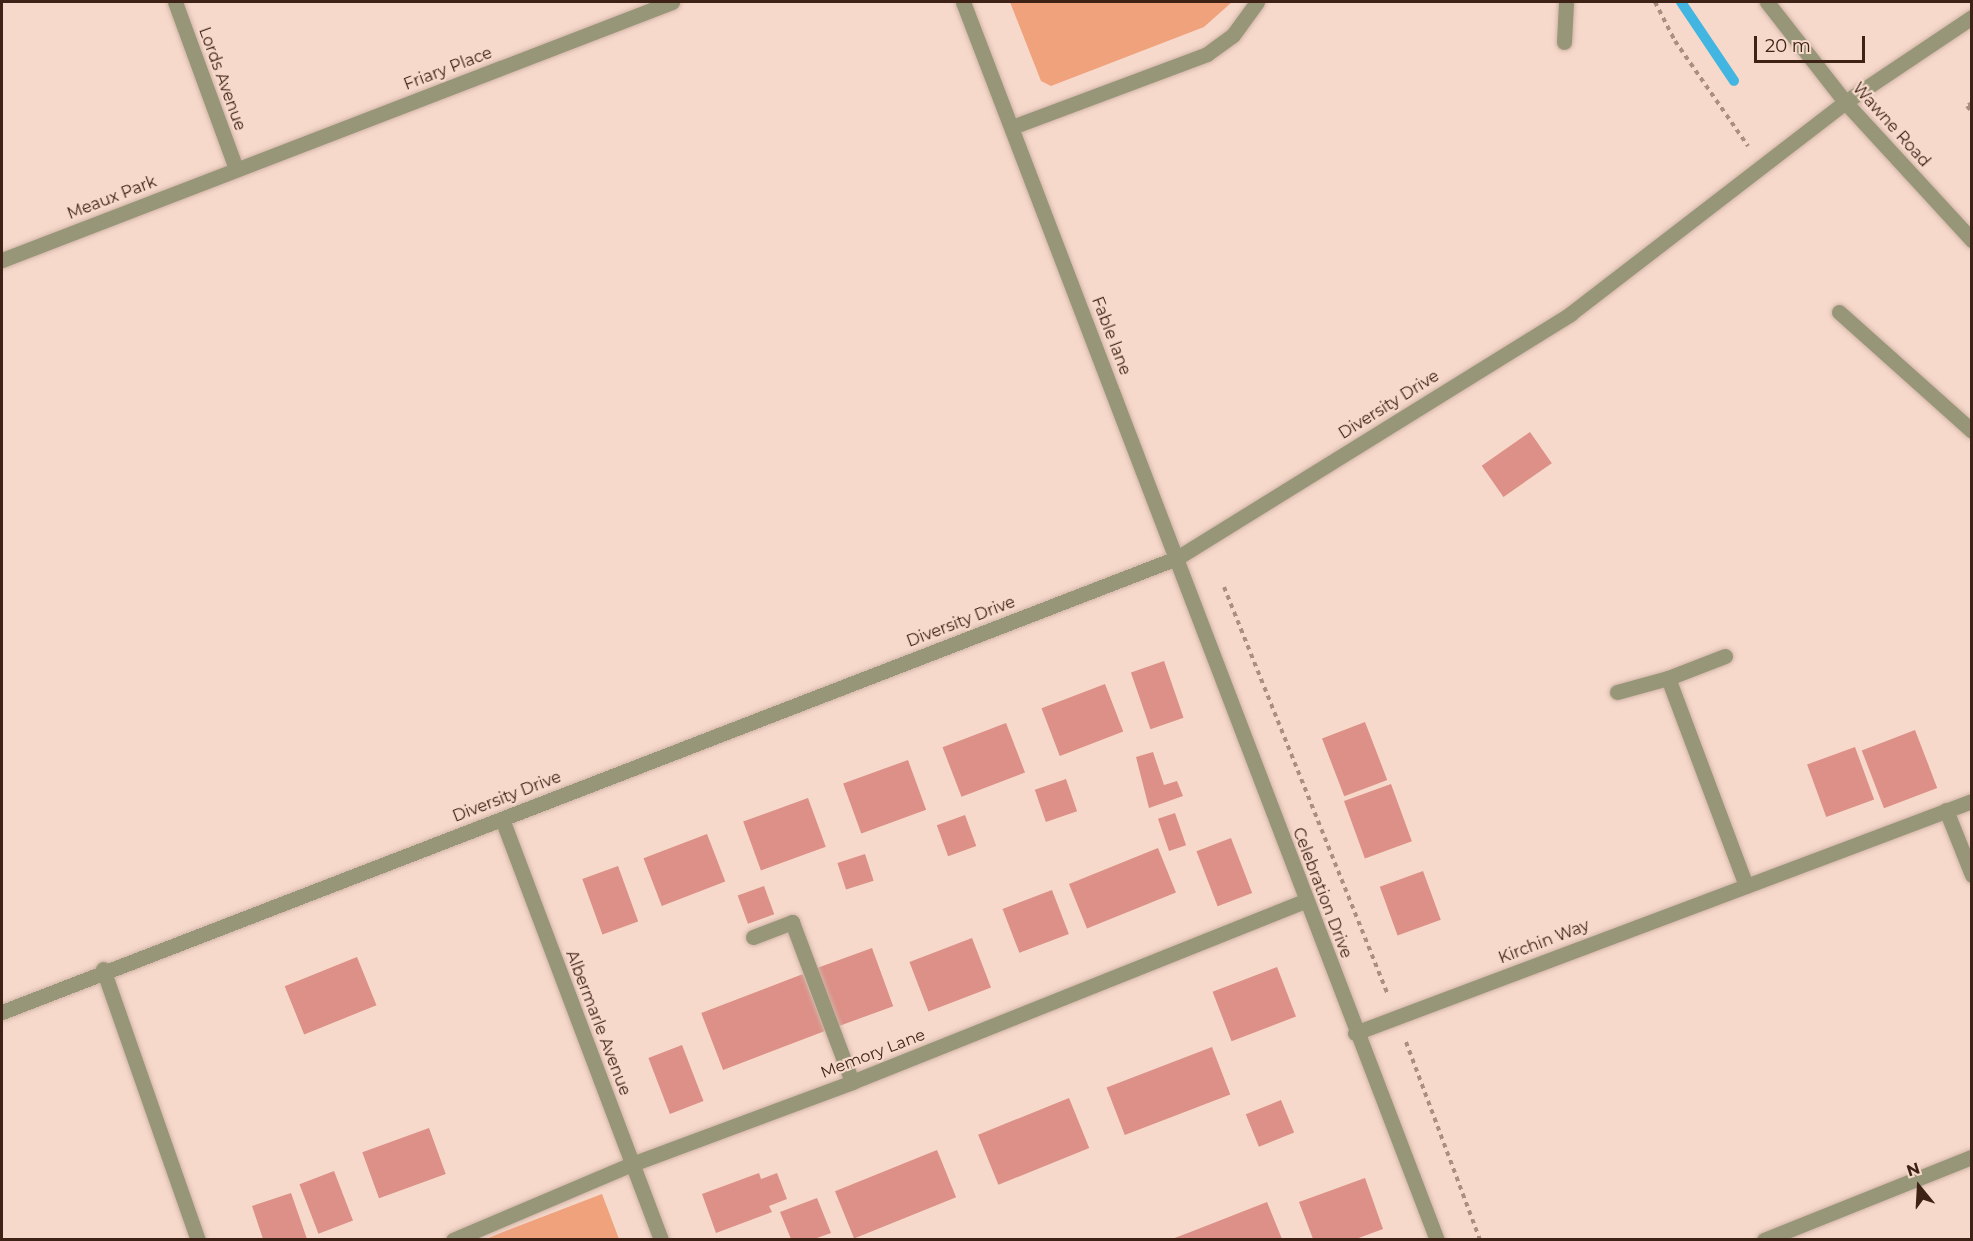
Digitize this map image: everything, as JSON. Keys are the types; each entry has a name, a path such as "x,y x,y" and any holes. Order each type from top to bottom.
{"street":[{"name":"Lords Avenue","path":"175,2 236,170"},
{"name":"Friary Place","path":"236,170 672,2"},
{"name":"Fable lane","path":"963,2 1176,558"},
{"path":"1012,127 1207,54 1233,35 1257,2"},
{"path":"1564,42 1566,2"},
{"name":"Wawne Road","path":"1767,2 1845,102 1971,240"},
{"name":"Diversity Drive","path":"2,1012 104,969 502,819 1176,558 1570,314 1845,102 1971,17"},
{"name":"Meaux Park","path":"2,260 236,170"},
{"path":"1839,312 1971,431"},
{"name":"Celebration Drive","path":"1176,558 1355,1033 1437,1239"},
{"path":"1617,692 1668,678 1725,656"},
{"path":"1668,678 1746,886"},
{"name":"Kirchin Way","path":"1355,1033 1971,801"},
{"path":"1946,810 1971,875"},
{"name":"Albermarle Avenue","path":"502,819 661,1239"},
{"name":"Memory Lane","path":"453,1239 632,1164 852,1082 1305,901"},
{"path":"753,937 792,922 852,1082"},
{"path":"104,969 198,1239"},
{"path":"1764,1239 1971,1157"}],"path":[{"path":"1655,2 1675,41 1763,165"},
{"path":"1971,103 1967,106 1971,112"},
{"path":"1224,587 1396,1017 1480,1239"}],"shaded area":[{"path":"1010,2 1232,2 1204,27 1051,86 1041,81"},
{"path":"602,1194 619,1239 486,1239 503,1232"}],"building":[{"path":"1530,432 1552,463 1503,497 1482,466"},
{"path":"1164,661 1184,718 1150,729 1131,672"},
{"path":"1105,684 1123,732 1060,756 1042,708"},
{"path":"1365,722 1387,780 1344,796 1322,738"},
{"path":"1006,723 1025,772 962,797 943,747"},
{"path":"1915,730 1937,788 1884,808 1862,750"},
{"path":"1855,747 1874,800 1826,817 1807,764"},
{"path":"1153,752 1164,785 1177,781 1183,796 1149,808 1136,757"},
{"path":"908,760 926,810 861,833 843,784"},
{"path":"1066,779 1077,811 1046,822 1035,790"},
{"path":"1391,784 1412,841 1365,858 1344,801"},
{"path":"808,798 826,847 761,870 743,822"},
{"path":"1175,813 1186,845 1169,851 1158,819"},
{"path":"965,815 976,846 948,856 937,825"},
{"path":"707,834 725,882 662,906 644,858"},
{"path":"1231,838 1252,893 1218,906 1196,851"},
{"path":"1158,848 1176,893 1087,928 1069,884"},
{"path":"865,854 874,881 846,890 837,863"},
{"path":"618,866 638,921 602,934 582,879"},
{"path":"1423,871 1441,920 1398,936 1380,887"},
{"path":"764,886 774,914 748,924 738,896"},
{"path":"1052,890 1069,934 1019,953 1003,909"},
{"path":"972,938 991,987 928,1011 909,962"},
{"path":"872,948 893,1006 835,1027 814,969"},
{"path":"357,957 376,1005 304,1034 285,986"},
{"path":"1277,967 1296,1016 1232,1041 1213,992"},
{"path":"803,974 825,1031 723,1070 701,1013"},
{"path":"682,1045 704,1101 670,1114 648,1058"},
{"path":"1212,1047 1230,1095 1125,1135 1107,1087"},
{"path":"1069,1098 1089,1148 998,1185 978,1135"},
{"path":"1281,1100 1294,1132 1259,1147 1246,1114"},
{"path":"429,1128 446,1174 379,1198 362,1152"},
{"path":"937,1150 956,1197 854,1238 835,1191"},
{"path":"334,1171 353,1220 318,1234 299,1184"},
{"path":"759,1173 761,1179 777,1173 787,1199 769,1206 772,1212 716,1233 702,1194"},
{"path":"1365,1178 1383,1229 1356,1239 1313,1239 1299,1202"},
{"path":"291,1193 307,1239 263,1239 252,1206"},
{"path":"817,1198 831,1233 814,1239 791,1239 780,1212"},
{"path":"1267,1202 1282,1239 1172,1239 1193,1231"}],"waterway":[{"path":"1681,2 1734,81"}]}
